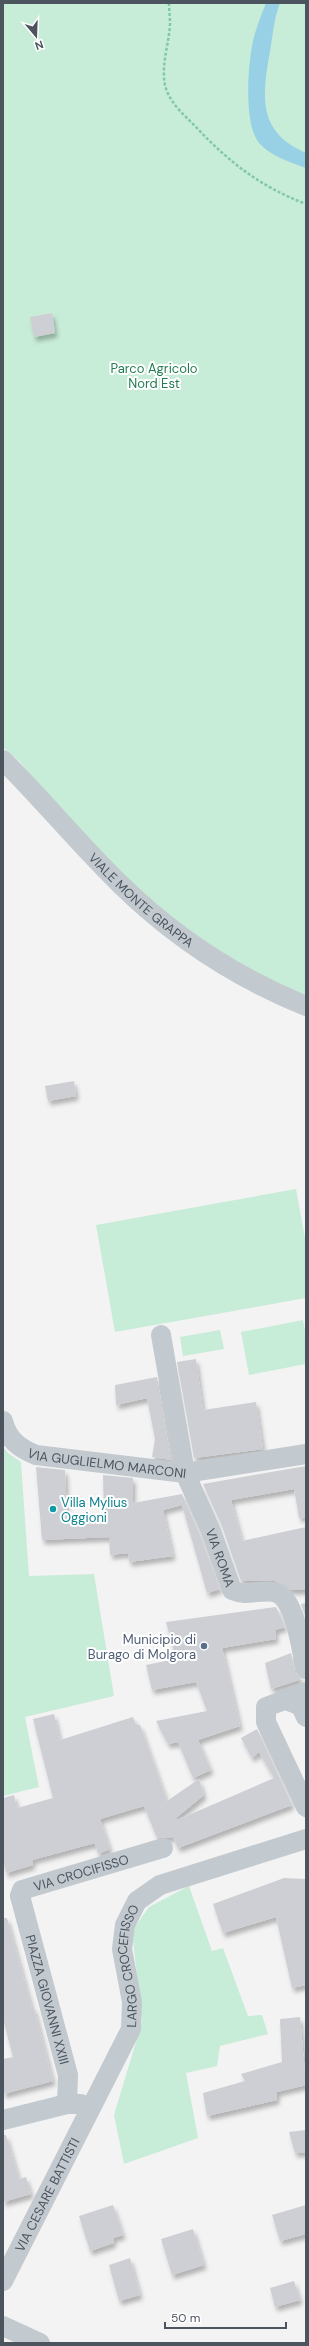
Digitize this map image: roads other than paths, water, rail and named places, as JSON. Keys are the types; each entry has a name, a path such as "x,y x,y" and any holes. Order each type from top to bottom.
{"street":[{"name":"VIALE MONTE GRAPPA","path":"3,760 120,884 164,923 238,974 306,1006"},
{"name":"VIA GUGLIELMO MARCONI","path":"3,1421 12,1441 22,1450 36,1455 185,1473 161,1335"},
{"path":"185,1473 306,1454"},
{"name":"VIA ROMA","path":"185,1473 211,1531 232,1590 241,1594 275,1592 284,1598 291,1610 298,1631 306,1668"},
{"path":"306,1692 266,1707 266,1722 306,1807"},
{"path":"284,1699 301,1706 306,1717"},
{"name":"LARGO CROCEFISSO","path":"90,2108 131,2029 132,2002 122,1949 125,1925 138,1901 160,1885 306,1839"},
{"name":"VIA CROCIFISSO","path":"12,1896 22,1890 163,1848"},
{"name":"PIAZZA GIOVANNI XXIII","path":"12,1896 68,2075 67,2104"},
{"path":"3,2120 67,2104 80,2103 90,2108"},
{"name":"VIA CESARE BATTISTI","path":"3,2282 90,2108"},
{"path":"3,2326 40,2343"}],"water":[{"path":"266,3 280,3 275,21 265,83 267,111 271,123 279,135 290,144 306,153 306,168 281,158 264,148 255,135 251,124 248,94 251,51"}],"place":[{"name":"Villa Mylius Oggioni","path":"53,1509"},
{"name":"Municipio di Burago di Molgora","path":"204,1646"}],"park label":[{"name":"Parco Agricolo Nord Est","path":"154,376"}]}
